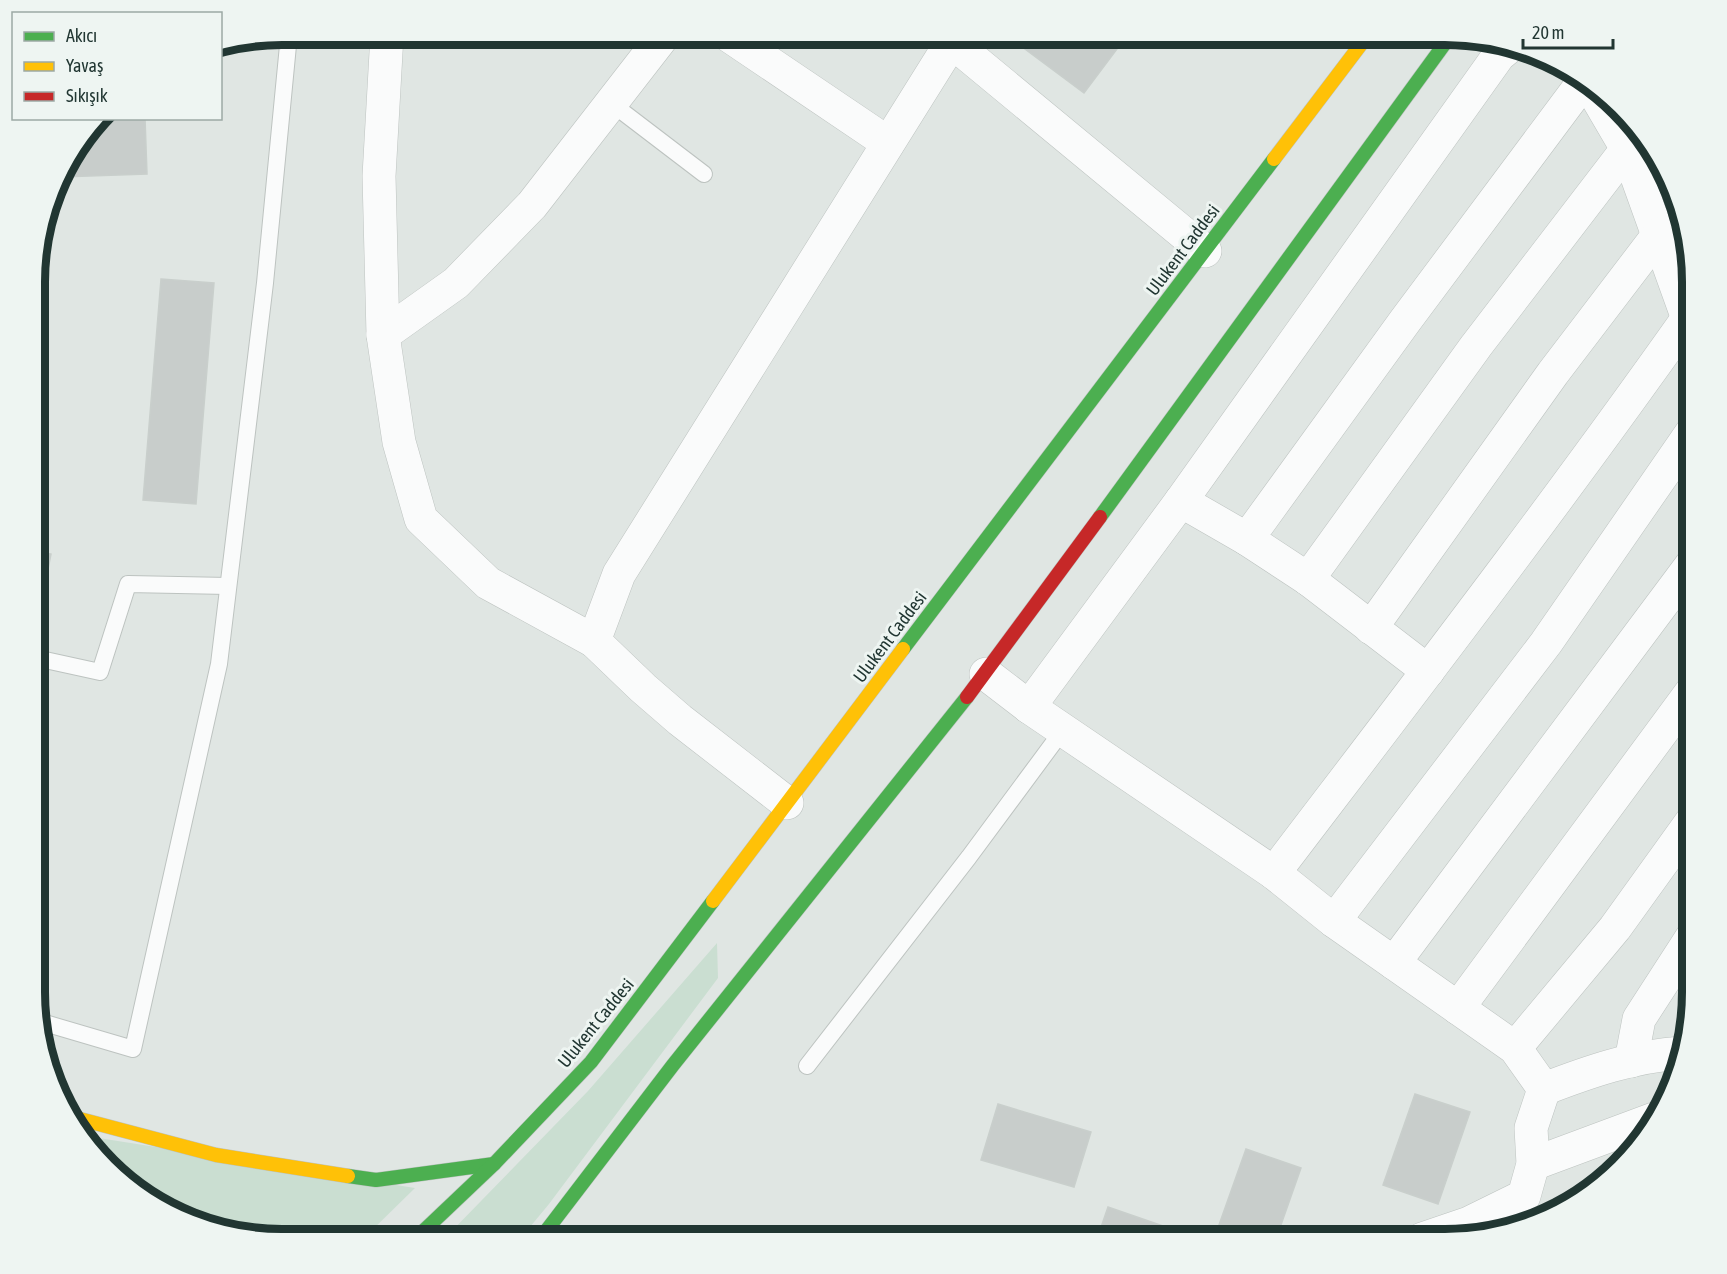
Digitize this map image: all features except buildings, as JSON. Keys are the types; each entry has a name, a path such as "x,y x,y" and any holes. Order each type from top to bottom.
{"street":[{"path":"386,45 379,176 383,335 399,442 421,519 488,583 594,641 680,720 787,803"},
{"path":"383,335 456,283 532,204 656,45"},
{"path":"743,45 888,143"},
{"path":"594,641 619,574 950,45"},
{"path":"962,45 1205,251"},
{"name":"Ulukent Caddesi","path":"426,1229 495,1164 591,1062 1360,45"},
{"path":"548,1229 673,1065 986,674 1444,45"},
{"path":"1029,706 1181,501 1502,52"},
{"path":"1247,539 1405,321 1580,87"},
{"path":"1600,104 1627,149 1682,301"},
{"path":"1308,579 1476,346 1627,149"},
{"path":"1371,628 1553,373 1659,234"},
{"path":"1274,873 1682,334"},
{"path":"1334,921 1545,643 1682,446"},
{"path":"1181,501 1247,539 1308,579 1428,670"},
{"path":"1394,963 1682,577"},
{"path":"986,674 1029,706 1274,873 1334,921 1515,1048 1544,1089"},
{"path":"1458,1008 1682,705"},
{"path":"1515,1048 1616,928 1682,835"},
{"path":"1631,1061 1639,1019 1682,952"},
{"path":"1453,1229 1524,1196 1533,1164 1531,1128 1544,1089 1574,1077 1631,1061 1674,1054"},
{"path":"82,1120 216,1155 376,1180 495,1164"},
{"path":"1533,1164 1643,1123"}],"lane":[{"path":"47,1024 133,1049 219,664 265,283 288,45"},
{"path":"611,103 704,174"},
{"path":"45,660 100,672 128,584 228,586"},
{"path":"807,1066 1064,730"}],"green space":[{"path":"717,943 718,978 528,1229 454,1229 588,1091"},
{"path":"95,1137 415,1188 373,1229 251,1227 221,1221 191,1211 163,1197 114,1160"}],"traffic: fast":[{"path":"1100,517 1444,45"},
{"path":"903,649 1274,159"},
{"path":"548,1229 673,1065 967,697"},
{"path":"426,1229 494,1164 591,1062 713,901"},
{"path":"348,1176 376,1180 494,1164"}],"traffic: slow":[{"path":"1274,159 1360,45"},
{"path":"713,901 903,649"},
{"path":"82,1120 216,1155 348,1176"}],"traffic: jam":[{"path":"967,697 1100,517"}]}
